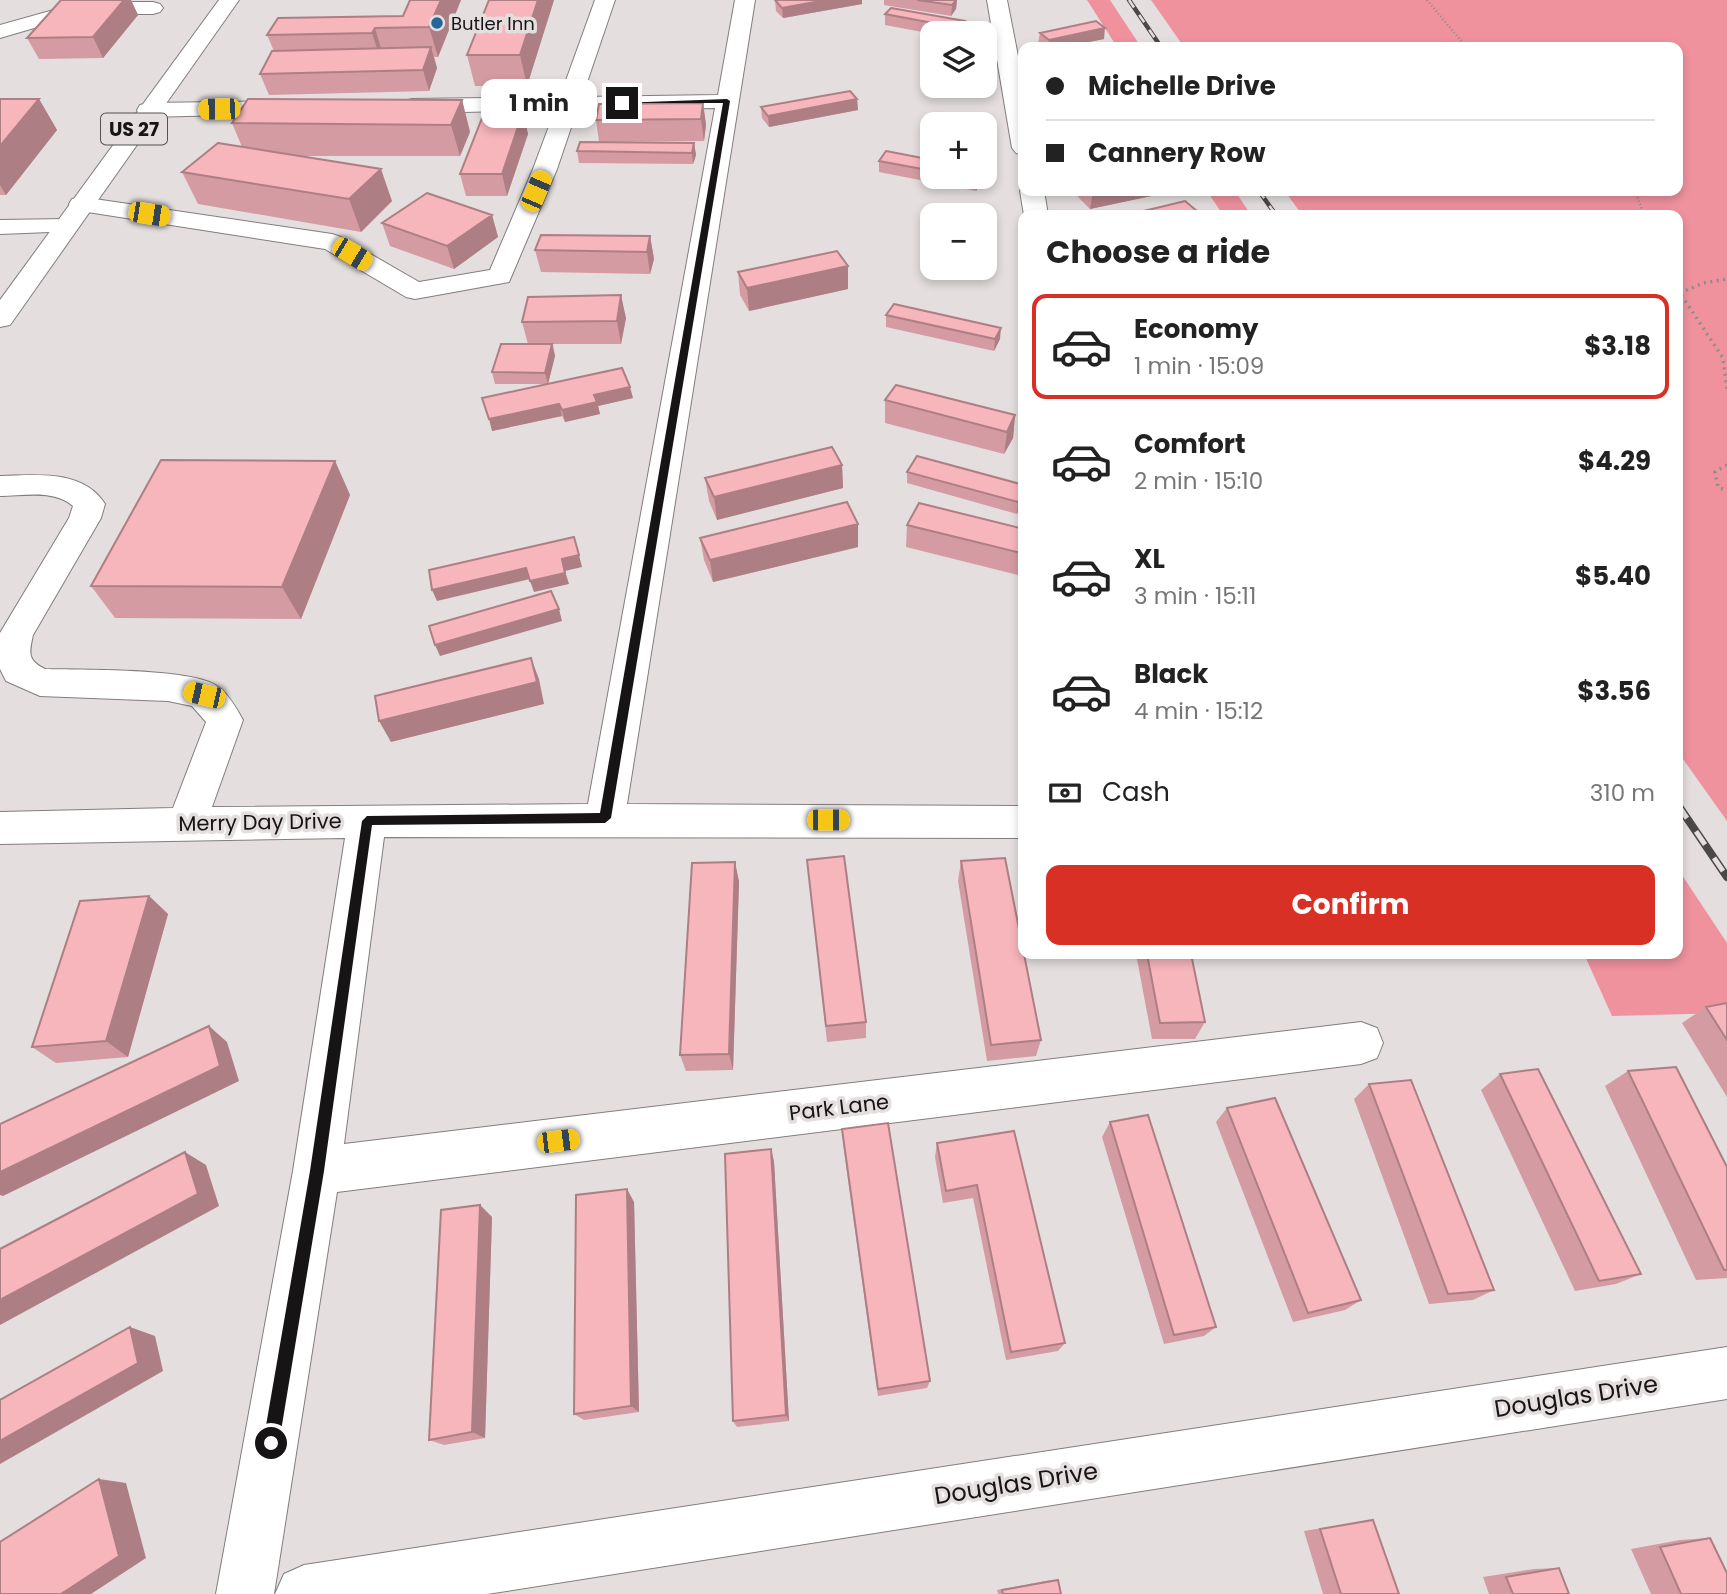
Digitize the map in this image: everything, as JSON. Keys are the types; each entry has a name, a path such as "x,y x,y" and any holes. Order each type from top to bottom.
{"main road":[{"name":"US 27","path":"0,318 229,0"},
{"path":"81,204 332,242 415,291 500,276 569,104 605,0"},
{"path":"605,818 745,0"},
{"path":"997,0 1018,115"},
{"path":"0,33 65,10 153,9"},
{"path":"0,33 39,36"},
{"path":"388,107 727,101"},
{"path":"148,110 319,108"},
{"path":"0,227 66,226"},
{"path":"0,486 60,486 80,493 89,504 85,518 16,635 10,655 19,672 40,682 167,687 204,695 225,720 187,823"},
{"name":"Merry Day Drive","path":"0,828 605,818 1018,822"},
{"path":"245,1594 317,1171 367,821"},
{"name":"Park Lane","path":"317,1171 1361,1043"},
{"name":"Douglas Drive","path":"304,1594 1727,1373"}],"path":[{"path":"1427,0 1462,42"},
{"path":"1683,290 1727,278"},
{"path":"1683,298 1723,358 1727,389"},
{"path":"1727,466 1715,472 1718,487 1727,491"}],"shaded area":[{"path":"1087,0 1110,0 1138,42 1114,42"},
{"path":"1151,0 1727,0 1727,821 1683,759 1683,210 1298,210 1289,196 1683,196 1683,42 1180,42"},
{"path":"1210,196 1238,196 1248,210 1220,210"},
{"path":"1683,877 1727,943 1727,1013 1612,1016 1586,959 1683,959"}],"building":[{"path":"61,0 124,0 93,37 27,38"},
{"path":"410,0 441,0 429,27 375,28 372,33 267,35 278,18 403,16"},
{"path":"489,0 538,0 520,55 467,55"},
{"path":"775,0 826,0 782,8"},
{"path":"917,0 956,0 952,5"},
{"path":"891,8 965,21 922,21 885,14"},
{"path":"1096,21 1105,28 1049,40 1040,33"},
{"path":"431,47 423,70 260,74 272,51"},
{"path":"850,91 857,99 768,116 761,107"},
{"path":"0,99 39,99 0,146"},
{"path":"248,99 462,100 451,125 232,123"},
{"path":"703,103 701,119 596,120 599,104"},
{"path":"523,112 502,174 460,174 484,113"},
{"path":"580,142 694,143 692,153 577,151"},
{"path":"218,143 381,169 349,199 182,172"},
{"path":"886,151 920,158 920,169 879,161"},
{"path":"427,193 492,215 447,246 382,223"},
{"path":"1185,201 1196,210 1148,210"},
{"path":"541,235 650,236 647,252 535,250"},
{"path":"837,251 848,266 747,288 738,272"},
{"path":"621,295 617,321 522,322 528,297"},
{"path":"894,304 1001,328 995,339 886,315"},
{"path":"501,344 552,344 545,373 492,372"},
{"path":"622,368 630,387 594,395 597,402 562,410 559,404 489,419 482,398"},
{"path":"896,385 1015,415 1007,432 885,400"},
{"path":"832,447 842,465 714,497 705,478"},
{"path":"917,456 1018,483 1018,502 907,472"},
{"path":"161,460 335,461 282,587 91,586"},
{"path":"847,502 858,524 710,560 700,538"},
{"path":"919,503 1018,528 1018,552 907,525"},
{"path":"574,537 579,555 562,559 565,573 530,581 526,568 432,590 429,570"},
{"path":"551,591 559,609 435,645 429,626"},
{"path":"531,658 537,682 379,721 375,696"},
{"path":"844,856 866,1022 826,1026 807,860"},
{"path":"1005,858 1018,924 1018,959 1025,959 1041,1040 991,1045 961,861"},
{"path":"735,862 729,1054 680,1055 692,863"},
{"path":"149,896 106,1041 32,1047 80,901"},
{"path":"1148,959 1192,959 1205,1022 1160,1023"},
{"path":"1727,1003 1727,1040 1706,1007"},
{"path":"209,1026 220,1066 0,1172 0,1124"},
{"path":"1676,1067 1727,1167 1727,1270 1724,1270 1628,1071"},
{"path":"1538,1069 1641,1274 1599,1281 1500,1074"},
{"path":"1411,1080 1494,1290 1448,1294 1369,1084"},
{"path":"1275,1098 1361,1300 1308,1313 1227,1108"},
{"path":"1148,1115 1216,1327 1174,1335 1110,1122"},
{"path":"888,1123 930,1381 878,1389 842,1129"},
{"path":"1014,1131 1065,1343 1011,1352 977,1185 946,1191 937,1143"},
{"path":"771,1149 786,1415 733,1421 725,1154"},
{"path":"185,1152 198,1194 0,1300 0,1249"},
{"path":"627,1189 631,1406 574,1414 576,1195"},
{"path":"480,1205 472,1432 429,1440 441,1210"},
{"path":"130,1327 138,1363 0,1441 0,1400"},
{"path":"99,1479 119,1556 61,1594 0,1594 0,1542"},
{"path":"1373,1520 1399,1594 1341,1594 1320,1529"},
{"path":"1710,1538 1727,1573 1727,1594 1681,1594 1660,1547"},
{"path":"1559,1568 1569,1594 1513,1594 1506,1577"},
{"path":"1058,1580 1061,1594 1003,1594 1002,1590"}],"railway":[{"path":"1129,0 1158,42"},
{"path":"1263,196 1272,210"},
{"path":"1683,812 1727,877"}],"place":[{"name":"Butler Inn","path":"437,23"}],"route":[{"path":"271,1443 317,1171 367,821 605,818 727,101 622,103"}]}
